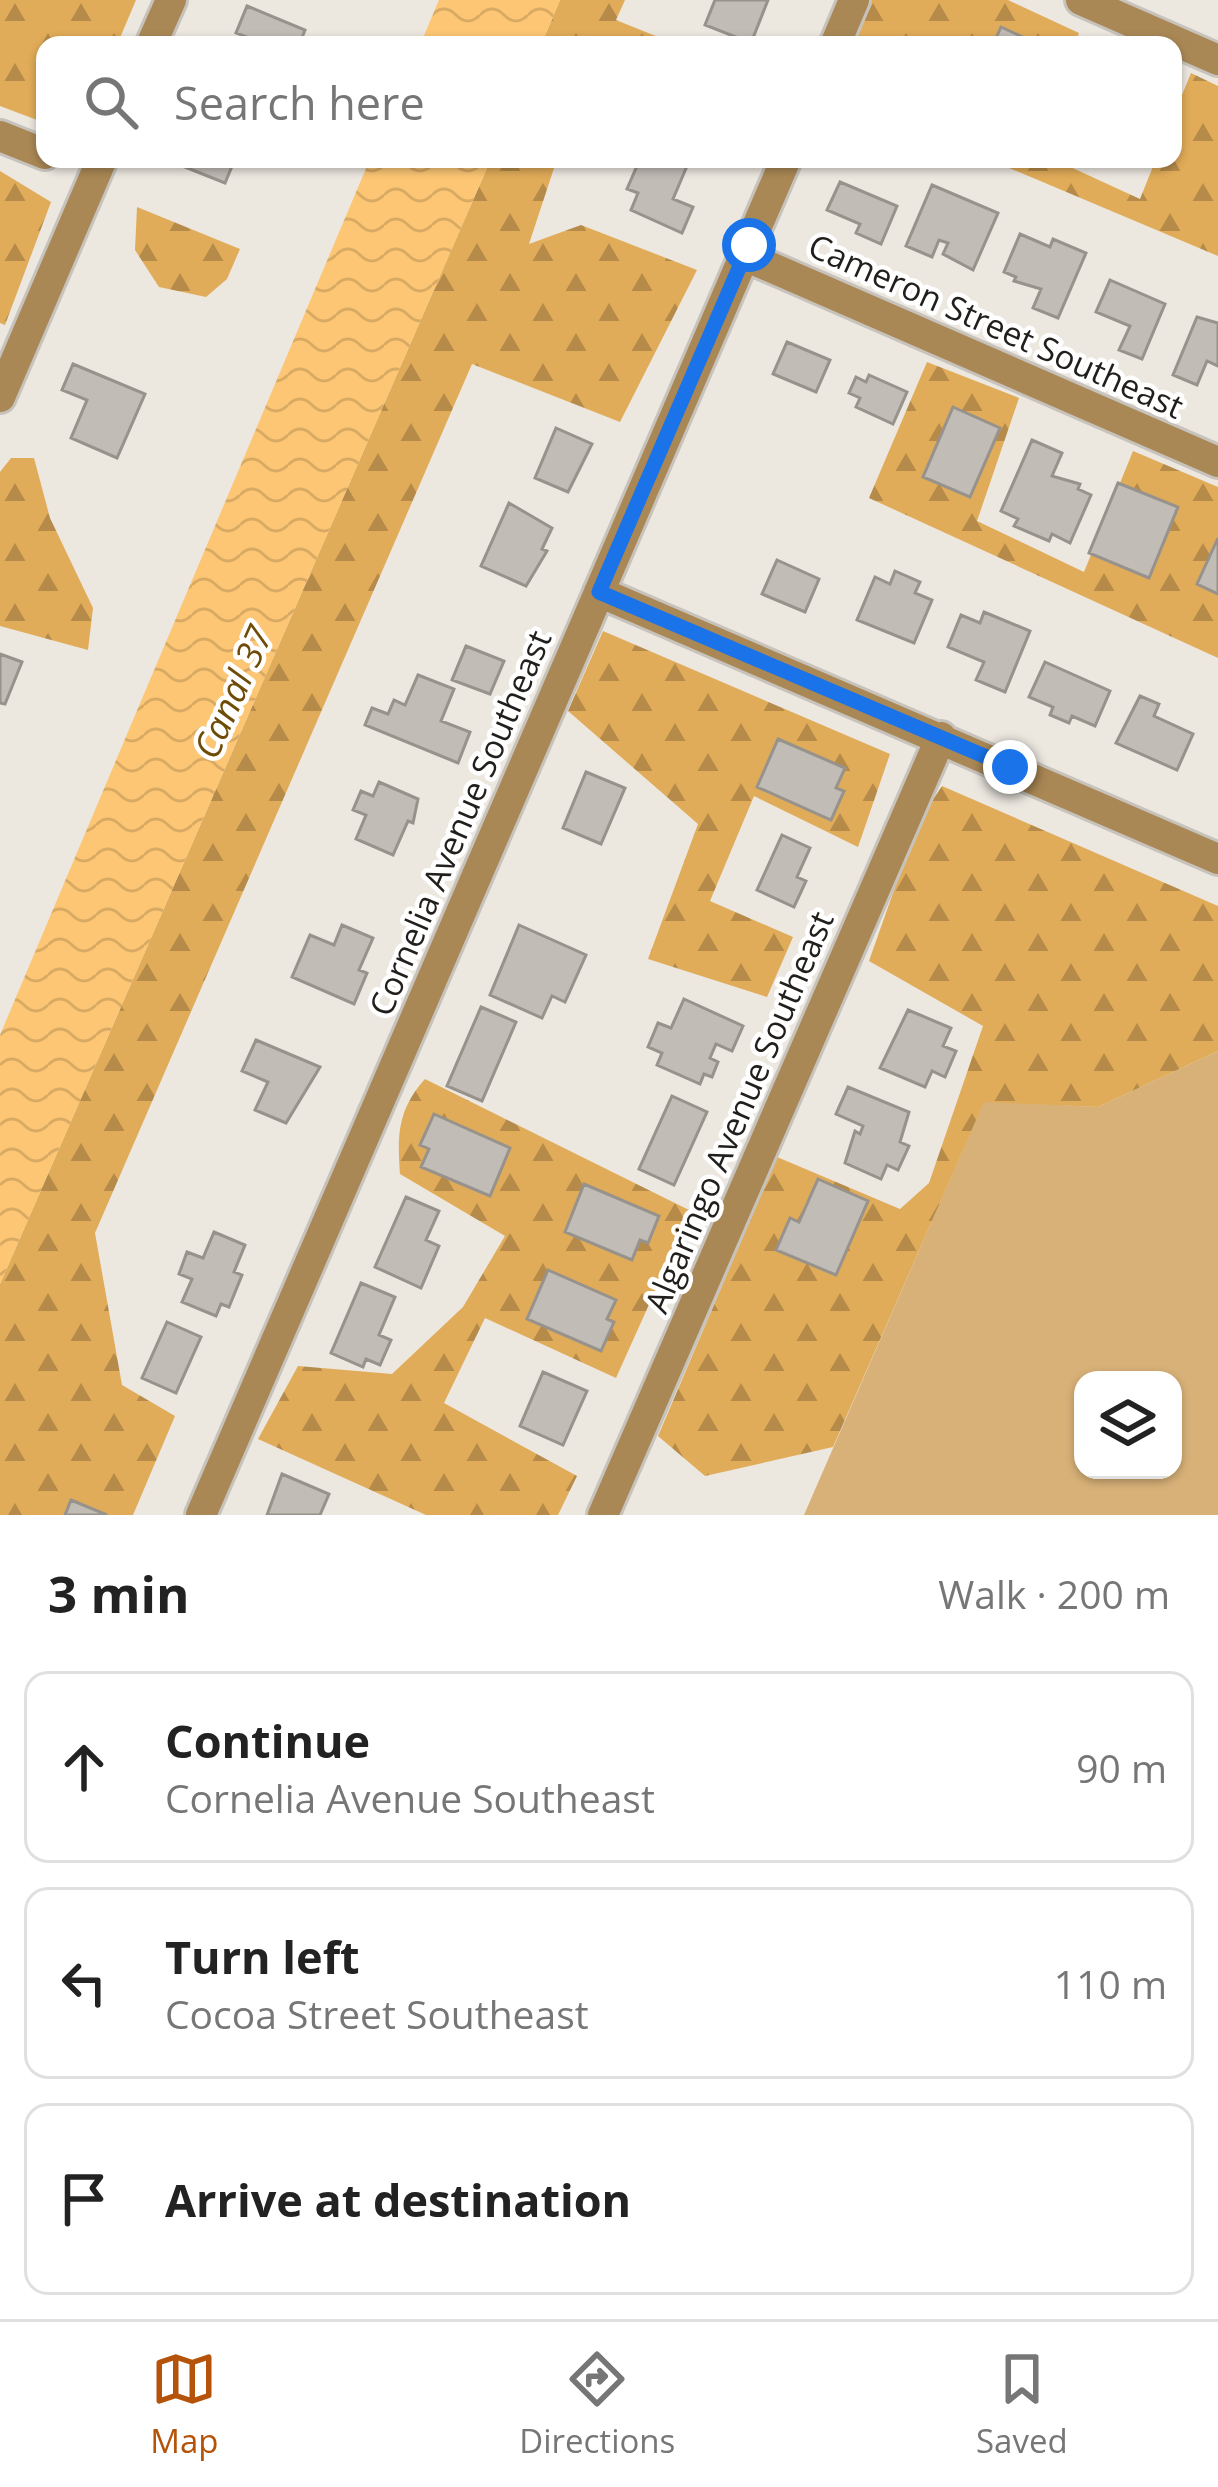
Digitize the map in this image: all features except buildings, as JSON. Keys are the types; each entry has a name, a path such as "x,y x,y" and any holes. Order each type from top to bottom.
{"street":[{"path":"156,36 171,0"},
{"path":"839,36 854,0"},
{"path":"1081,0 1163,36"},
{"path":"1182,44 1218,60"},
{"path":"0,136 36,150"},
{"path":"0,397 99,168"},
{"name":"Cornelia Avenue Southeast","path":"201,1515 782,168"},
{"name":"Cameron Street Southeast","path":"745,256 1218,462"},
{"path":"599,592 1218,860"},
{"name":"Algaringo Avenue Southeast","path":"603,1515 941,737"}],"shaded area":[{"path":"1218,1051 1218,1515 804,1515 984,1101 1098,1107"}],"green space":[{"path":"0,0 136,0 121,36 36,36 36,120 0,106"},
{"path":"560,0 625,0 616,20 656,36 545,36"},
{"path":"872,0 1008,0 1079,33 1078,36 854,36"},
{"path":"1191,73 1218,86 1218,256 1009,168 1073,168 1140,199 1152,168 1182,168 1182,95"},
{"path":"487,168 554,168 529,244 581,225 697,270 620,422 472,364 95,1233 122,1385 175,1416 133,1515 0,1515 0,1284"},
{"path":"0,171 51,202 5,325 0,323"},
{"path":"137,207 240,249 227,279 206,297 159,287 135,250"},
{"path":"927,362 1019,398 977,521 1084,572 1133,451 1218,487 1218,658 869,498"},
{"path":"11,458 34,458 50,518 93,608 88,650 0,626 0,472"},
{"path":"603,631 890,754 858,847 754,796 710,901 793,937 767,997 648,959 698,824 568,711"},
{"path":"942,786 1218,906 1218,1051 1098,1107 984,1102 833,1447 705,1476 658,1436 777,1157 900,1209 929,1183 983,1026 869,961 918,822"},
{"path":"425,1079 691,1211 616,1378 485,1318 444,1403 577,1476 558,1515 426,1515 258,1439 298,1366 392,1374 463,1307 505,1236 400,1174 401,1123"}],"water":[{"path":"439,0 560,0 545,36 424,36"},
{"name":"Canal 37","path":"366,168 487,168 0,1284 0,1035"}],"route":[{"path":"749,245 599,592 1010,767"}]}
